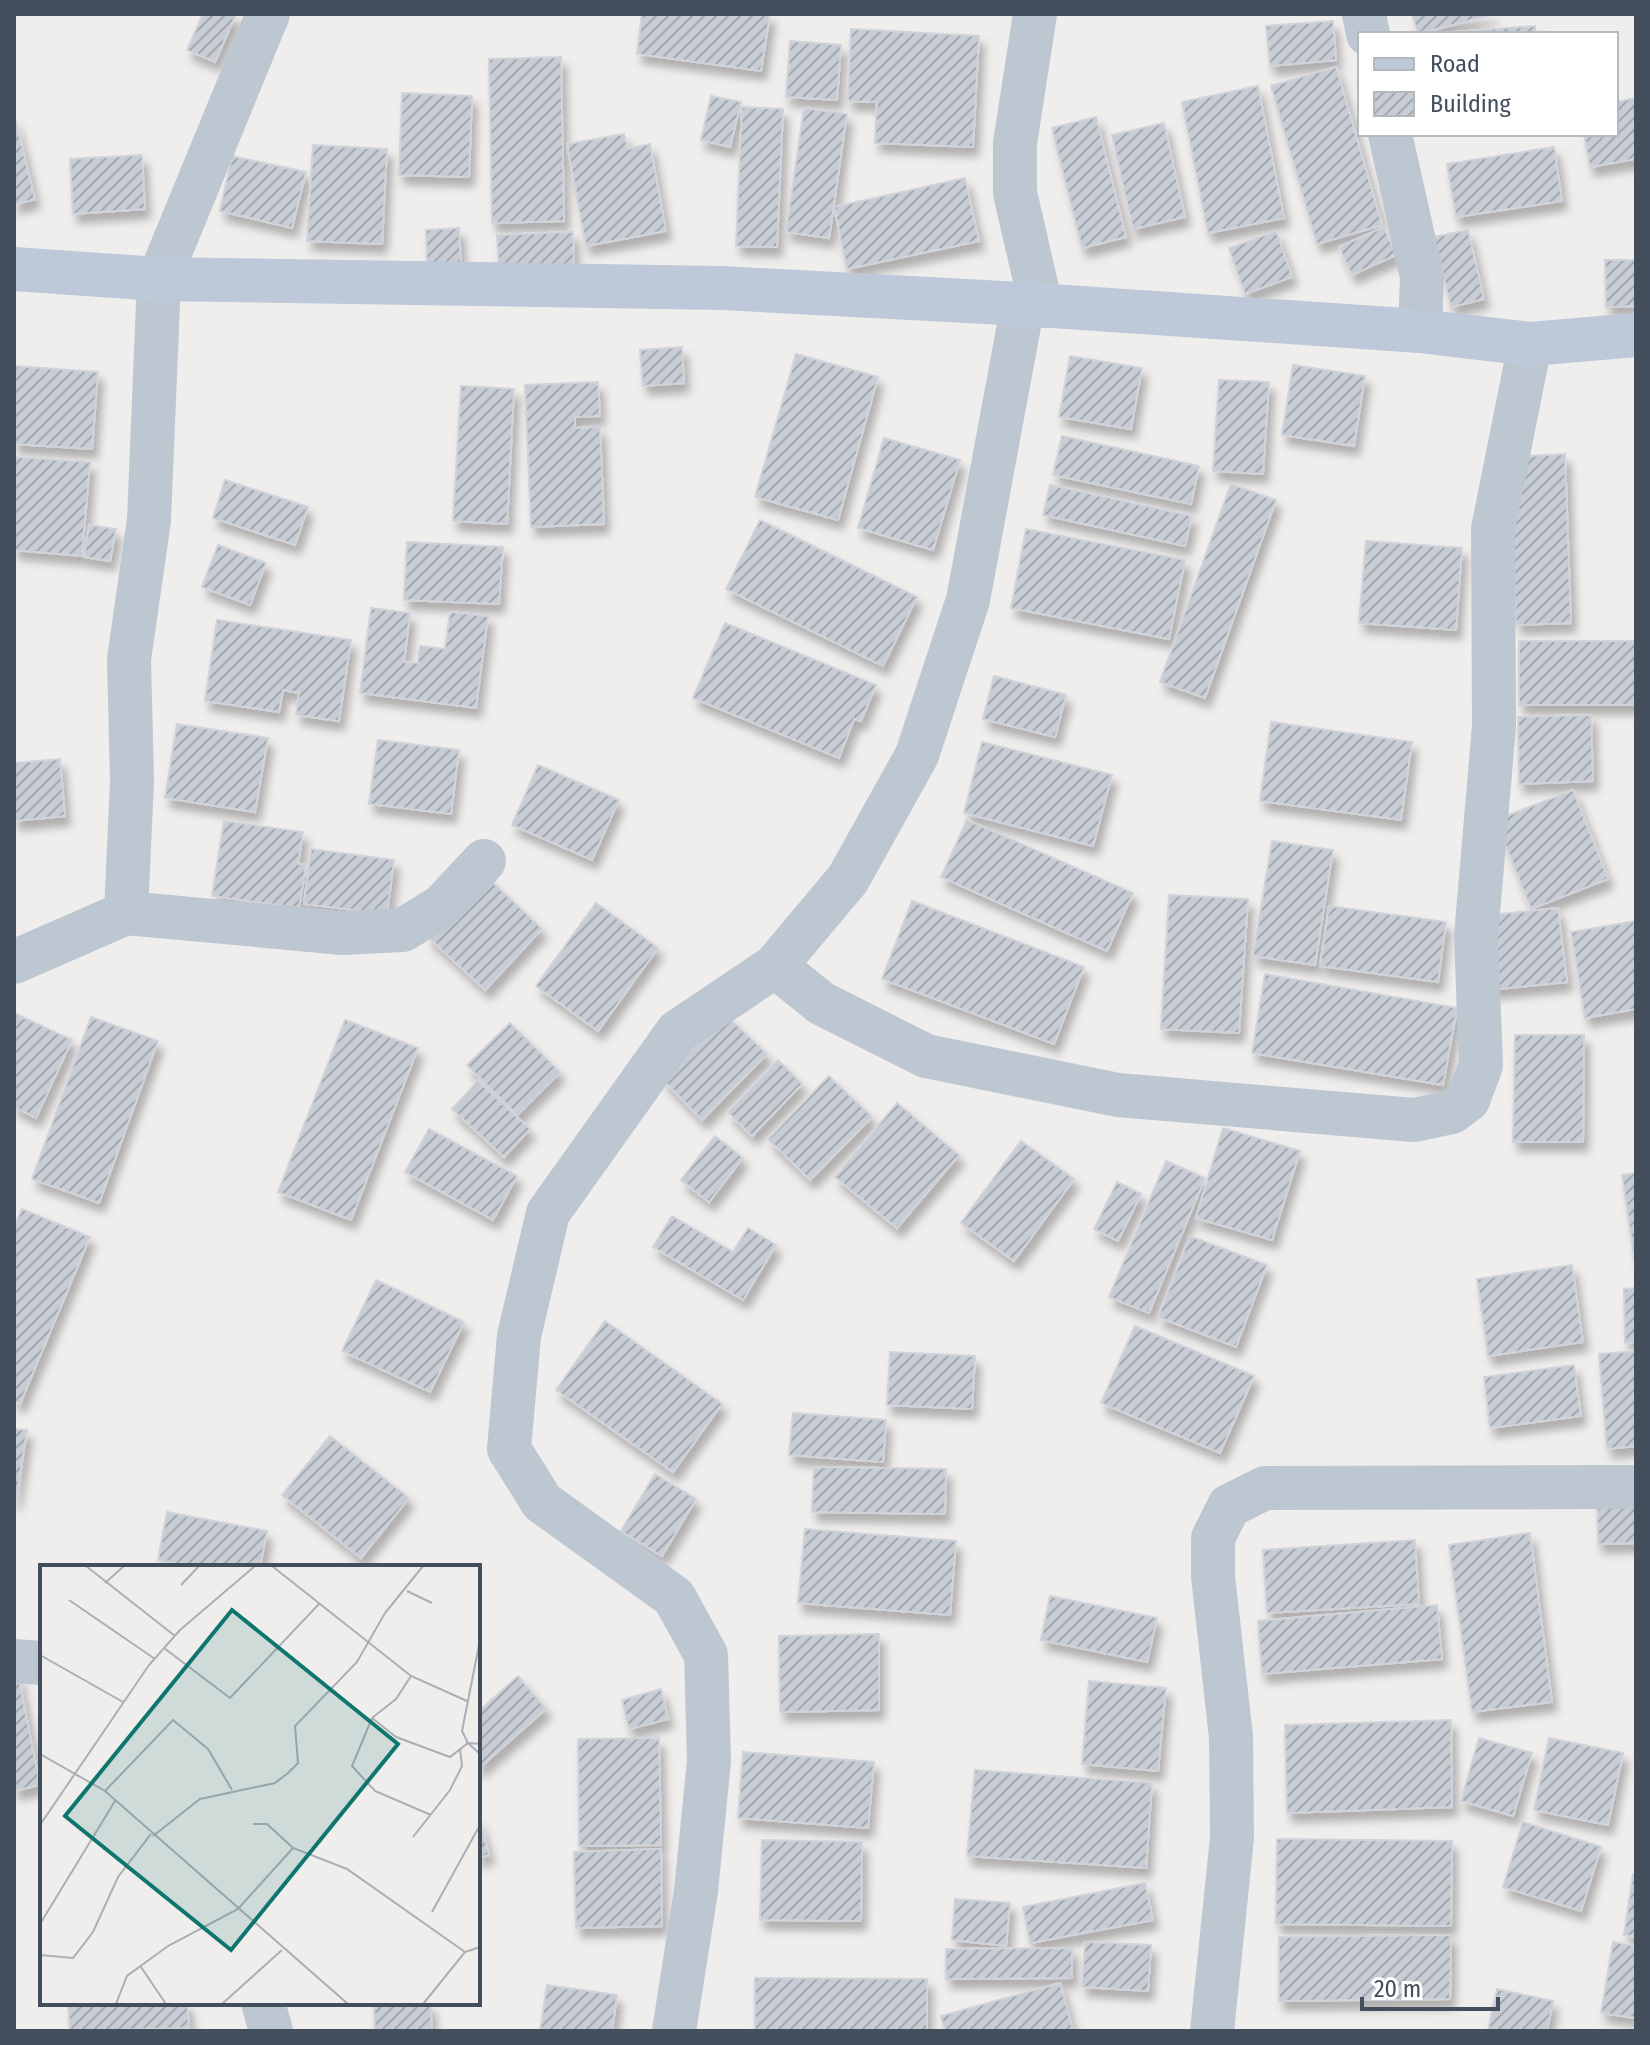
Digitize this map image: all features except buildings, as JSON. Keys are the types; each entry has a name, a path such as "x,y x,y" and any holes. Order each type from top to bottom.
{"street":[{"path":"126,913 132,781 129,659 149,520 159,279 268,14"},
{"path":"674,2031 696,1891 709,1761 706,1655 674,1597 542,1502 509,1449 519,1336 548,1213 677,1032 775,966 848,879 917,755 968,600 1032,305 1015,193 1015,143 1035,14"},
{"path":"1390,136 1422,277 1420,331"},
{"path":"14,269 159,279 722,288 1420,331 1530,344 1636,335"},
{"path":"775,966 821,1003 926,1056 1118,1095 1414,1120 1452,1112 1468,1100 1481,1065 1476,936 1494,726 1493,529 1530,344"},
{"path":"14,962 126,913 343,933 403,930 442,906 484,861"},
{"path":"1212,2031 1232,1838 1231,1737 1213,1576 1213,1538 1229,1506 1265,1488 1636,1487"},
{"path":"14,1661 40,1663"},
{"path":"264,2005 271,2031"}]}
